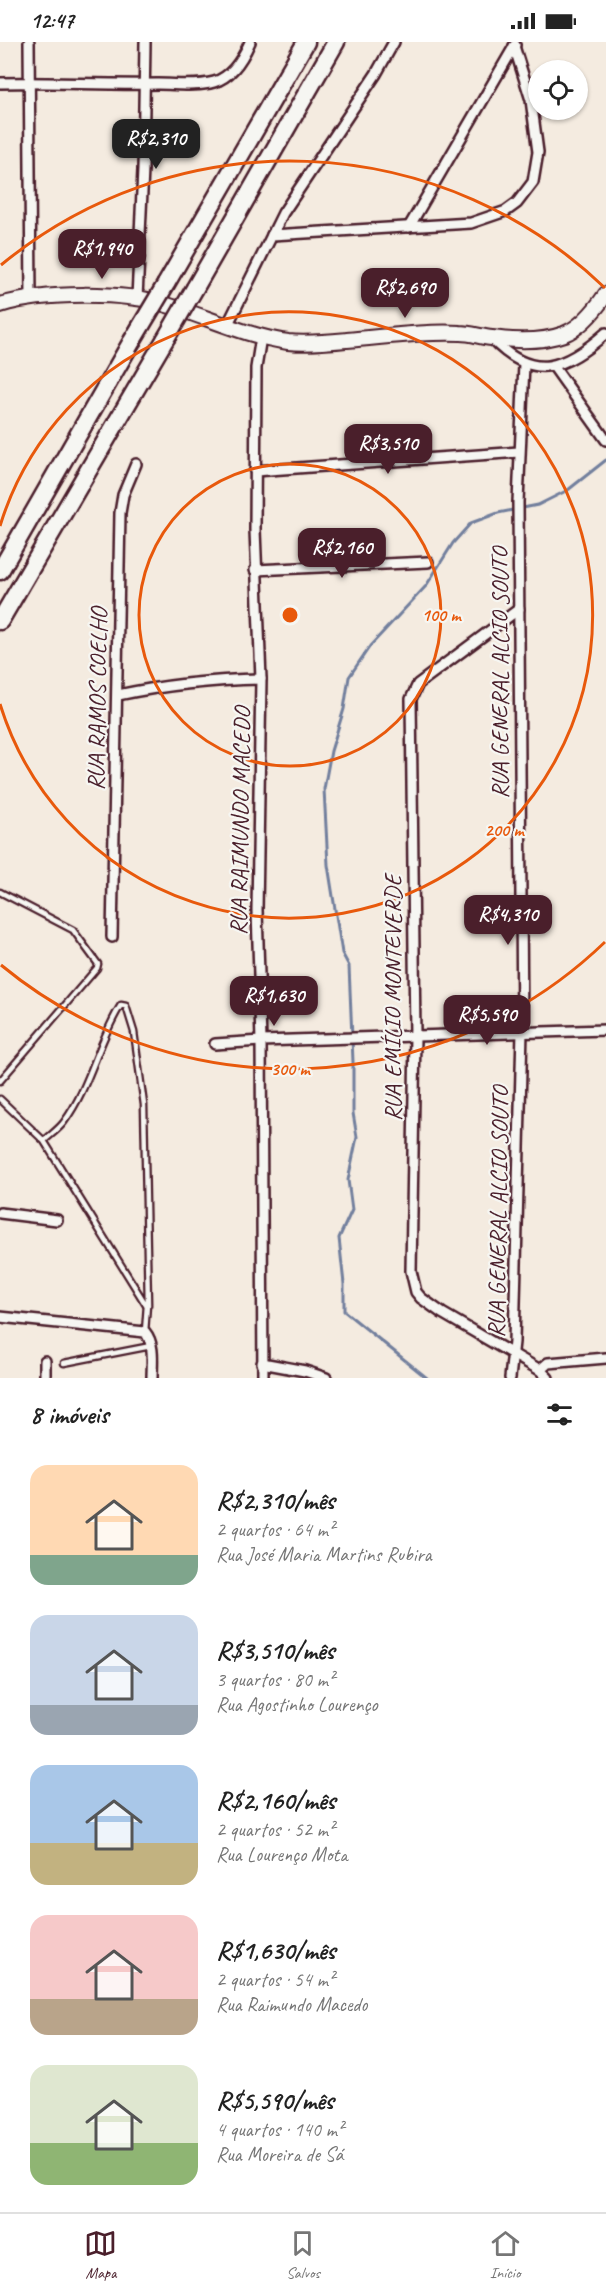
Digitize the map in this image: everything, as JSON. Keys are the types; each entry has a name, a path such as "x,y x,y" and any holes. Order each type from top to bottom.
{"highway":[{"path":"0,571 306,42"},
{"path":"0,621 336,42"}],"street":[{"path":"29,42 31,298"},
{"path":"137,298 145,42"},
{"path":"0,83 145,85 215,82 226,76 245,54 250,42"},
{"path":"227,326 272,235 300,185 376,74 394,42"},
{"path":"272,235 471,223 506,211 517,203 533,182 538,152 531,100 515,44"},
{"path":"409,227 515,44"},
{"path":"0,305 31,298 83,296 137,298 165,304 261,338 310,343 423,333 461,333 491,338 531,340 564,333 590,314 606,294"},
{"path":"491,338 504,352 524,363 554,367 577,356 606,333"},
{"name":"RUA RAIMUNDO MACEDO","path":"261,338 256,368 255,570 261,679 256,910 261,1041 263,1378"},
{"name":"RUA GENERAL ALCIO SOUTO","path":"510,1378 513,1354 522,1031 518,502 524,363"},
{"path":"554,367 606,440"},
{"path":"255,471 519,452"},
{"name":"RUA RAMOS COELHO","path":"112,937 120,513 123,495 136,464"},
{"path":"255,570 428,562"},
{"name":"RUA EMÍLIO MONTEVERDE","path":"519,609 418,684 411,699 415,1036 412,1279 421,1298 442,1313 540,1370 548,1378"},
{"path":"118,695 208,680 261,679"},
{"path":"215,1044 522,1031 606,1030"},
{"path":"0,1213 57,1221"},
{"path":"0,1317 145,1332 150,1339 152,1378"},
{"path":"540,1370 548,1363 606,1358"},
{"path":"45,1361 45,1378"},
{"path":"262,1363 305,1371 326,1378"}],"lane":[{"path":"0,892 73,930 98,964 0,1081"},
{"path":"44,1141 63,1123 82,1090 112,1020 121,1005 126,1006 134,1032 144,1105 150,1303 147,1305"},
{"path":"0,1099 44,1141 147,1305 145,1332"},
{"path":"64,1363 151,1346"}],"waterway":[{"path":"427,1378 344,1311 344,1284 339,1238 352,1210 348,1180 357,1137 353,1113 349,966 342,953 328,865 324,789 331,751 344,709 349,677 370,646 426,586 453,543 471,523 498,513 538,505 568,490 606,460"}]}
